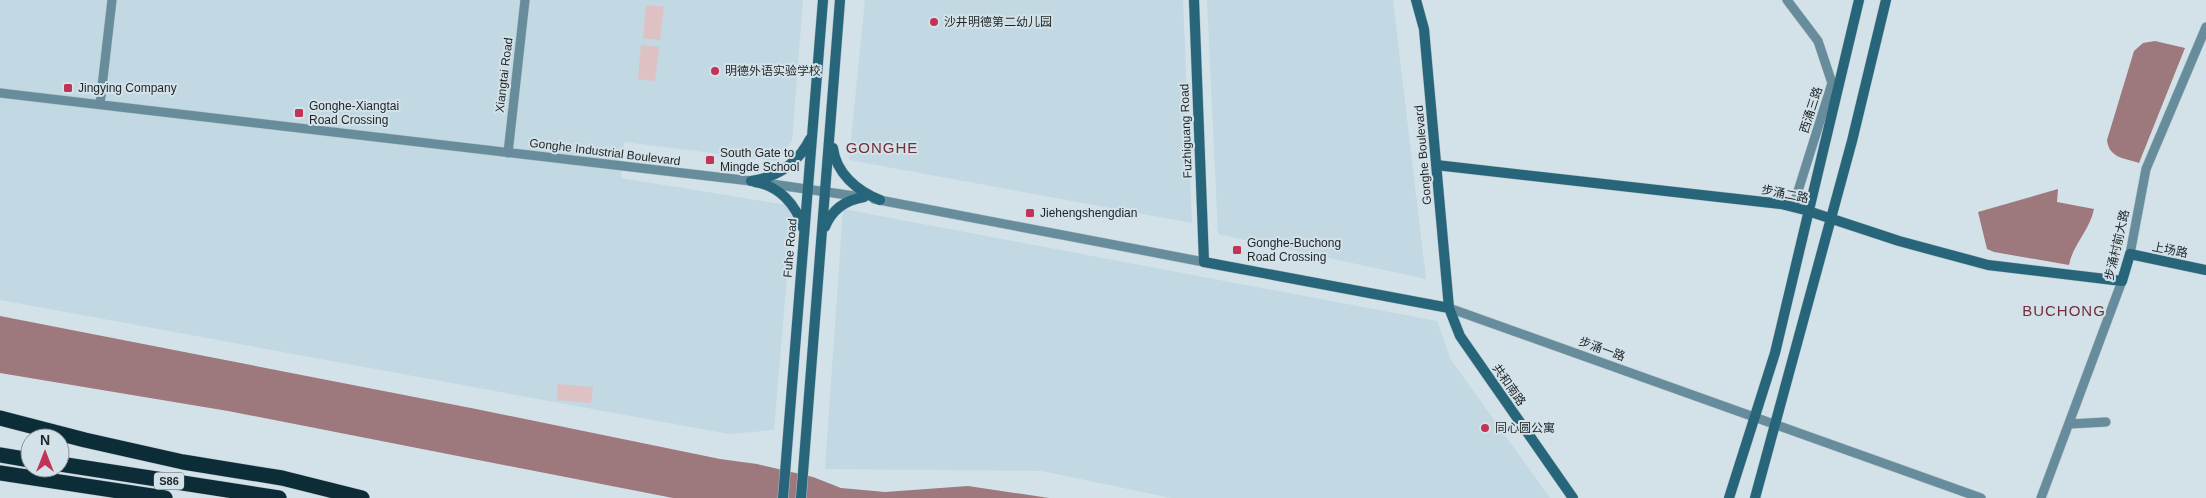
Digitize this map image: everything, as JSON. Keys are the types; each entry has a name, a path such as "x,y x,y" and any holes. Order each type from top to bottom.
{"highway":[{"path":"0,418 85,440 183,462 282,478 362,498"},
{"path":"0,455 20,458"},
{"name":"S86","path":"70,466 279,498"},
{"name":"S86","path":"0,473 165,498"}],"street":[{"path":"100,104 112,0"},
{"name":"Xiangtai Road","path":"508,153 526,0"},
{"name":"Fuhe Road","path":"782,498 823,0"},
{"path":"801,498 840,0"},
{"name":"Fuzhiguang Road","path":"1194,0 1204,262"},
{"name":"Gonghe Boulevard","path":"1416,0 1424,29 1449,308"},
{"name":"西涌三路","path":"1787,0 1818,41 1832,83 1793,207"},
{"path":"1729,498 1774,353 1859,0"},
{"path":"1755,498 1852,141 1886,0"},
{"name":"步涌村前大路","path":"2041,498 2122,281 2130,254 2146,169 2206,27"},
{"name":"Gonghe Industrial Boulevard","path":"0,92 808,189 864,197 1204,262"},
{"path":"751,181 768,178 790,166 802,153 812,130"},
{"path":"830,132 834,157 843,173 856,186 880,200"},
{"name":"步涌二路","path":"1436,165 1793,207 1899,241 1988,265 2122,281"},
{"path":"751,181 767,185 787,199 800,220 804,236"},
{"path":"822,238 828,219 838,208 850,201 864,197"},
{"name":"上场路","path":"2130,254 2206,270"},
{"name":"步涌一路","path":"1204,262 1449,308 1981,498"},
{"name":"共和南路","path":"1449,308 1460,336 1573,498"},
{"path":"2068,424 2106,422"}],"shaded area":[{"path":"0,0 803,0 792,141 777,161 624,142 621,178 793,206 774,430 729,434 0,300"},
{"path":"865,0 1183,0 1192,223 849,160"},
{"path":"1207,0 1393,0 1426,279 1218,234"},
{"path":"646,5 664,7 660,40 643,38"},
{"path":"2155,41 2185,48 2139,163 2114,154 2108,146 2107,140 2134,51 2143,43"},
{"path":"641,45 659,47 655,81 638,79"},
{"path":"2058,189 2057,202 2094,209 2089,224 2074,251 2069,265 1994,252 1987,249 1978,212"},
{"path":"843,209 1437,321 1451,360 1550,498 1171,498 1042,471 825,469"},
{"path":"0,316 476,409 720,459 757,464 813,477 841,488 885,492 968,486 1049,498 673,498 228,411 0,373"},
{"path":"558,384 593,387 591,403 557,400"}],"place":[{"name":"沙井明德第二幼儿园","path":"934,22"},
{"name":"明德外语实验学校","path":"715,71"},
{"name":"Jingying Company","path":"68,88"},
{"name":"Gonghe-Xiangtai Road Crossing","path":"299,113"},
{"name":"South Gate to Mingde School","path":"710,160"},
{"name":"Jiehengshengdian","path":"1030,213"},
{"name":"Gonghe-Buchong Road Crossing","path":"1237,250"},
{"name":"同心圆公寓","path":"1485,428"}],"district":[{"name":"GONGHE","path":"882,147"},
{"name":"BUCHONG","path":"2064,310"}]}
